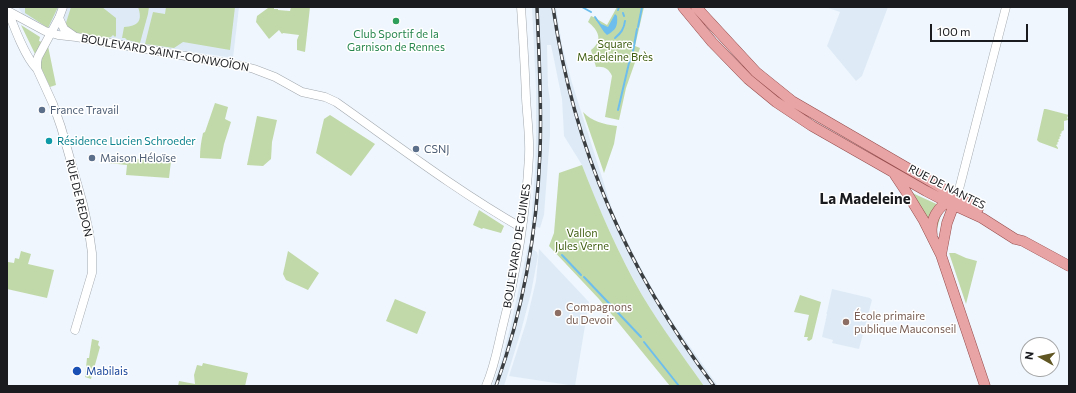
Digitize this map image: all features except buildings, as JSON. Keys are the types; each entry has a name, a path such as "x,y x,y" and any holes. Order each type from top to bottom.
{"main road":[{"path":"683,7 712,42 748,79 776,102 812,126 863,148"},
{"path":"696,7 756,72 792,101 863,148"},
{"name":"RUE DE NANTES","path":"863,148 908,169 941,189 956,201 1015,239 1023,241 1069,266"},
{"name":"RUE DE NANTES","path":"863,148 892,171 956,201"},
{"path":"892,171 919,212 932,238 942,252"},
{"path":"932,238 931,224 934,216 939,210 956,201"},
{"path":"956,201 940,238 940,243 985,386"}],"street":[{"path":"37,65 38,57 59,18 63,7"},
{"name":"BOULEVARD DE GUINES","path":"486,386 496,359 514,278 522,228 528,167 529,148 521,7"},
{"path":"956,201 1006,7"},
{"name":"BOULEVARD SAINT-CONWOÏON","path":"10,9 50,33 243,66 275,77 302,92 325,97 336,102 446,180 502,217 522,228"},
{"name":"RUE DE REDON","path":"10,9 22,43 32,65 37,65 53,104 83,204 89,232 92,253 92,273 75,330"},
{"path":"59,18 64,29 76,37"}],"shaded area":[{"path":"18,7 239,7 233,58 48,30 23,15"},
{"path":"532,7 556,7 562,45 572,83 614,215 653,290 674,324 718,386 704,386 663,329 623,260 596,202 582,165 564,136 562,99 551,45 547,45 550,136 544,215 540,228 531,225 536,139 536,89"},
{"path":"828,7 888,7 862,76 856,81 827,46 840,12"},
{"path":"528,246 537,252 538,256 531,293 504,386 492,386 502,358 511,324"},
{"name":"Compagnons du Devoir","path":"539,249 589,302 575,386 509,376 526,323 536,281"},
{"name":"École primaire publique Mauconseil","path":"832,289 870,298 872,300 859,349 832,343 833,340 822,337"}],"green space":[{"path":"25,7 58,7 48,28 25,13"},
{"path":"71,7 102,7 116,18 116,36 115,37 113,35 104,39 76,34 65,26"},
{"path":"138,7 149,7 140,43 122,38 124,27 136,24 138,22 140,16"},
{"path":"166,7 235,7 230,50 183,42 174,48 145,44 153,12 165,14"},
{"path":"271,7 278,10 290,11 291,7 310,7 305,52 297,50 297,40 299,35 282,34 279,30 269,39 256,22 257,16"},
{"name":"Square Madeleine Brès","path":"617,7 644,7 635,46 640,48 626,88 619,120 605,117 612,76 606,68 596,67 591,50 597,43 598,35 595,28 588,22 591,16 607,25"},
{"path":"21,25 40,37 39,41 42,42 35,54"},
{"path":"48,46 56,85 50,87 40,66 40,62"},
{"path":"215,103 228,107 225,119 231,122 221,159 200,158 203,133 205,132"},
{"path":"1044,109 1069,115 1067,117 1068,120 1064,121 1064,130 1061,132 1061,136 1059,137 1059,141 1057,143 1058,144 1056,145 1058,149 1037,140"},
{"path":"583,112 598,122 617,126 614,144 604,173"},
{"path":"330,115 375,144 351,176 316,153 324,119"},
{"path":"257,116 277,120 272,142 271,159 263,166 247,165"},
{"path":"109,157 171,161 169,178 126,175 127,165 108,163"},
{"name":"Vallon Jules Verne","path":"582,165 609,231 633,279 672,341 704,386 670,386 599,299 549,246 554,233 559,173"},
{"path":"908,191 943,207 935,236"},
{"path":"479,210 504,226 501,233 482,229 473,225"},
{"path":"21,251 31,254 28,264 54,270 47,298 7,289 8,262 14,263 15,258 19,259"},
{"path":"288,251 319,273 308,290 286,280 283,274"},
{"path":"949,253 955,253 977,261 966,304"},
{"path":"800,295 821,302 812,339 809,341 807,340 808,337 804,337 809,315 794,312"},
{"path":"395,299 426,312 417,334 386,321"},
{"path":"92,339 99,341 98,345 100,347 91,379 85,377 87,358 89,358"},
{"path":"203,363 248,373 245,386 178,386 179,381 195,384 194,375 197,365 202,366"}],"water":[{"path":"615,14 617,16 617,25 607,35 596,20 608,27"}],"waterway":[{"path":"582,7 591,12"},
{"path":"638,27 642,7"},
{"path":"615,38 622,31 625,21"},
{"path":"618,110 629,63 632,57 637,29"},
{"path":"562,255 581,275"},
{"path":"584,277 641,337"},
{"path":"644,342 679,386"}],"railway":[{"path":"496,386 506,358 521,300 536,212 541,116 537,7"},
{"path":"553,7 562,60 575,111 590,160 609,207 630,253 655,298 683,342 714,386"}],"place":[{"name":"Club Sportif de la Garnison de Rennes","path":"396,21"},
{"name":"France Travail","path":"42,110"},
{"name":"Résidence Lucien Schroeder","path":"49,141"},
{"name":"CSNJ","path":"416,149"},
{"name":"Maison Héloïse","path":"92,158"},
{"name":"Compagnons du Devoir","path":"558,313"},
{"name":"École primaire publique Mauconseil","path":"846,322"},
{"name":"Mabilais","path":"77,371"}],"district":[{"name":"La Madeleine","path":"865,199"}]}
